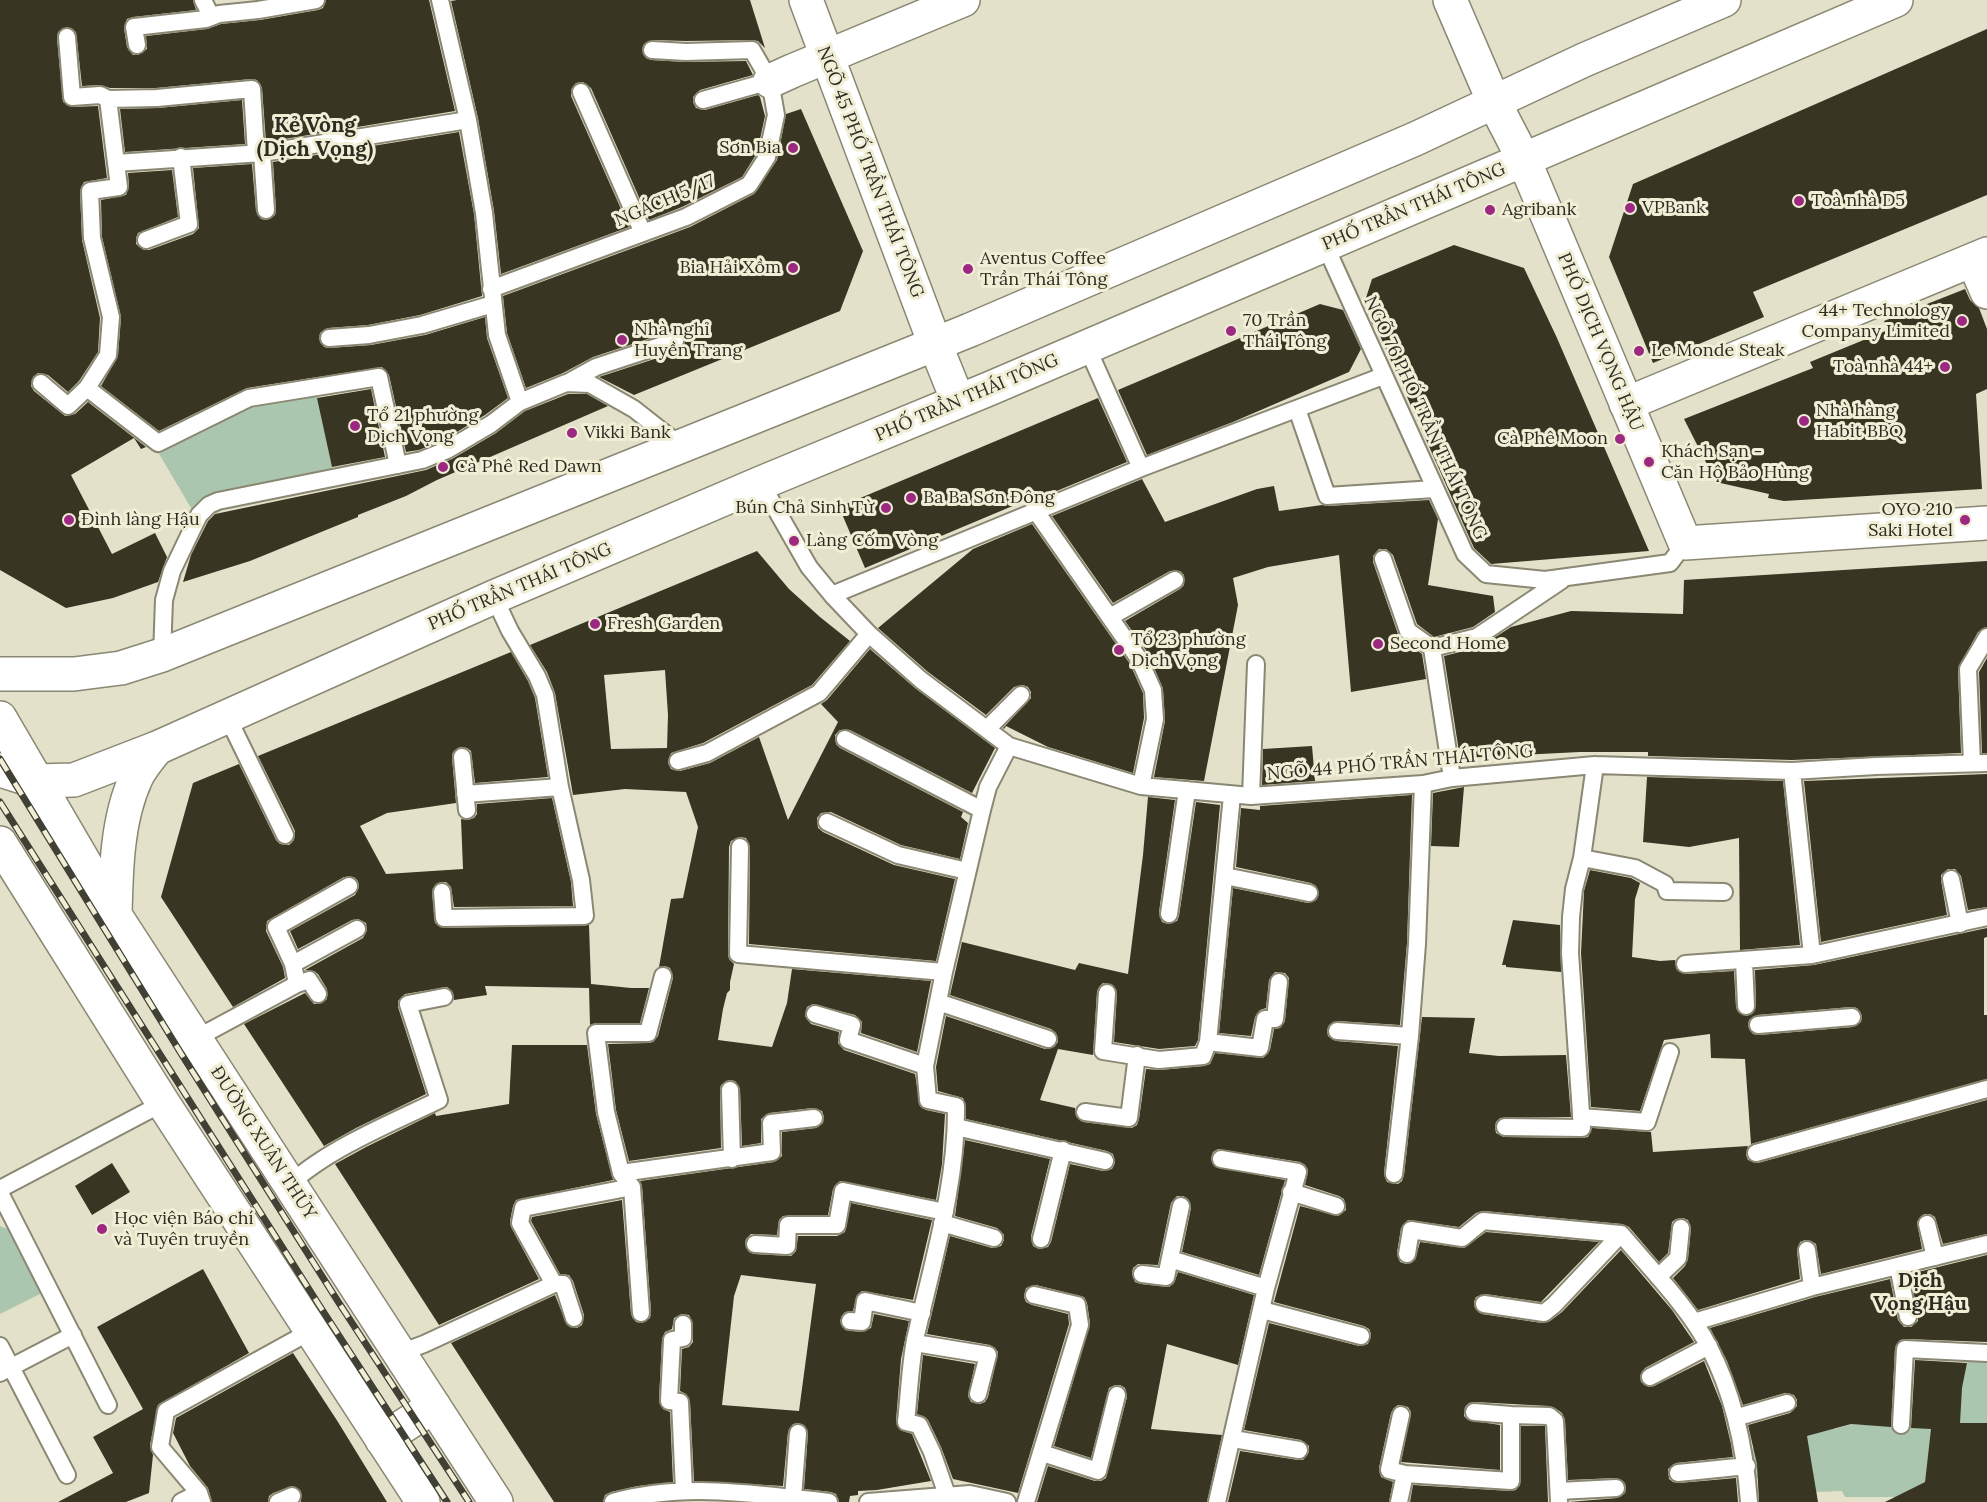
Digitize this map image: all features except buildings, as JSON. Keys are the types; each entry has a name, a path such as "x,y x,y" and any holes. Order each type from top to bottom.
{"main road":[{"name":"NGÕ 45 PHỐ TRẦN THÁI TÔNG","path":"806,0 958,401"},
{"path":"770,81 963,0"},
{"name":"PHỐ DỊCH VỌNG HẬU","path":"1450,0 1494,102 1524,160 1685,543"},
{"path":"0,674 74,674 121,668 162,655 935,344 1415,139 1584,60 1724,0"},
{"name":"PHỐ TRẦN THÁI TÔNG","path":"0,770 35,781 74,780 157,748 494,597 1087,347 1896,0"},
{"path":"1626,404 1980,257 1987,292"},
{"path":"1685,543 1987,523"},
{"name":"ĐƯỜNG XUÂN THỦY","path":"0,718 115,915 496,1502"},
{"path":"115,915 122,825 136,777 157,748"},
{"path":"0,843 163,1103 423,1502"},
{"path":"382,1440 434,1406"}],"lane":[{"path":"203,0 211,16"},
{"path":"137,45 134,27 206,19 257,5 316,0"},
{"path":"440,0 468,120 484,213 497,336 520,402"},
{"path":"67,37 72,97 100,95 108,99 157,98 252,89 266,210"},
{"path":"652,50 686,52 752,50 770,81 703,100"},
{"name":"NGÁCH 5/17","path":"329,338 369,335 422,325 686,217 749,185 766,158 776,115 770,81"},
{"path":"581,92 643,233"},
{"path":"41,383 68,406 87,388 108,355 111,317 92,238 90,191 119,187 108,99"},
{"path":"116,163 259,153 468,120"},
{"path":"146,240 189,224 181,157"},
{"name":"NGÕ 76 PHỐ TRẦN THÁI TÔNG","path":"1325,245 1465,554 1486,574 1545,580 1670,563 1685,543"},
{"path":"162,655 164,600 172,571 196,519 209,505 224,499 422,460 447,450 491,424 520,402 596,368 675,340"},
{"path":"1087,347 1141,468"},
{"path":"832,595 1035,510 1383,376"},
{"path":"87,388 158,443 249,398 379,377 398,465"},
{"path":"566,383 590,384 634,409 681,446"},
{"path":"1297,410 1327,496 1434,489"},
{"name":"NGÕ 44 PHỐ TRẦN THÁI TÔNG","path":"761,483 809,567 869,634 921,680 1009,746 1141,786 1251,796 1423,784 1452,778 1595,765 1791,771 1979,763"},
{"path":"1035,510 1139,659 1153,690 1155,719 1141,786"},
{"path":"1383,559 1408,631 1432,648 1452,778"},
{"path":"1432,648 1477,637 1567,577"},
{"path":"1110,617 1175,580"},
{"path":"442,892 444,918 585,916 581,880 560,787 545,695 494,597"},
{"path":"678,761 707,753 819,693 869,634"},
{"path":"1979,763 1968,669 1987,637"},
{"path":"1251,796 1256,664"},
{"path":"987,729 1021,695"},
{"path":"227,716 285,835"},
{"path":"845,739 982,810"},
{"path":"947,1495 932,1452 919,1425 906,1422 915,1343 944,1218 954,1161 956,1127 956,1106 928,1100 925,1066 944,972 988,787 1009,746"},
{"path":"462,757 466,802 560,787"},
{"path":"1505,1127 1582,1128 1570,953 1574,889 1582,858 1595,765"},
{"path":"1791,771 1812,956"},
{"path":"1394,1174 1410,1036 1417,944 1423,784"},
{"path":"1169,914 1187,790"},
{"path":"1107,993 1103,1051 1159,1060 1203,1056 1208,1042 1232,795"},
{"path":"827,822 898,855 967,871"},
{"path":"740,847 738,954 944,972"},
{"path":"1582,858 1635,868 1665,884 1667,891 1724,892"},
{"path":"1225,876 1309,893"},
{"path":"1951,879 1960,924"},
{"path":"297,984 293,964 276,927 349,886"},
{"path":"1685,964 1812,956 1987,917"},
{"path":"293,964 357,929"},
{"path":"1744,960 1746,1006"},
{"path":"641,1313 632,1187 621,1173 606,1112 597,1033 648,1033 663,976"},
{"path":"195,1039 297,984 309,980 318,994"},
{"path":"1208,1042 1260,1048 1266,1019 1275,1019 1280,981"},
{"path":"290,1184 308,1168 384,1126 439,1100 408,1004 444,997"},
{"path":"938,1002 1048,1039"},
{"path":"815,1014 852,1025 848,1040 925,1066"},
{"path":"1758,1025 1852,1017"},
{"path":"1337,1031 1410,1036"},
{"path":"1581,1117 1647,1122 1670,1052"},
{"path":"1085,1112 1129,1118 1137,1055"},
{"path":"1756,1153 1987,1089"},
{"path":"730,1090 732,1159"},
{"path":"108,1405 0,1191 163,1103"},
{"path":"621,1173 772,1152 771,1123 814,1118"},
{"path":"956,1127 1105,1161"},
{"path":"1041,1239 1063,1150"},
{"path":"1217,1502 1266,1288 1298,1172 1221,1159"},
{"path":"554,1284 520,1223 523,1208 632,1187"},
{"path":"755,1244 787,1246 788,1224 837,1225 843,1191 944,1218 994,1238"},
{"path":"1291,1192 1336,1206"},
{"path":"1142,1274 1166,1277 1181,1206"},
{"path":"1407,1254 1411,1230 1462,1238 1483,1221 1621,1234 1658,1277 1709,1346 1738,1417 1749,1502"},
{"path":"1927,1224 1935,1257"},
{"path":"1658,1277 1678,1258 1681,1228"},
{"path":"1484,1304 1544,1313 1621,1234"},
{"path":"1694,1323 1812,1287 1987,1244"},
{"path":"1807,1250 1812,1287"},
{"path":"1170,1259 1266,1288"},
{"path":"1898,1266 1908,1317"},
{"path":"400,1353 554,1284 563,1284 574,1318"},
{"path":"1026,1502 1080,1325 1077,1305 1034,1295"},
{"path":"850,1321 862,1323 865,1300 922,1313"},
{"path":"1262,1310 1361,1335"},
{"path":"684,1324 683,1338 672,1340 669,1401 680,1402 684,1491"},
{"path":"181,1502 200,1498 160,1447 166,1411 311,1331"},
{"path":"5,1370 73,1335"},
{"path":"915,1343 988,1355 978,1394"},
{"path":"0,1346 5,1370 67,1475"},
{"path":"1650,1377 1709,1346"},
{"path":"1901,1425 1905,1349 1987,1353"},
{"path":"1042,1453 1098,1471 1117,1395"},
{"path":"1738,1417 1787,1403"},
{"path":"1474,1412 1549,1416 1555,1421 1559,1496 1616,1488"},
{"path":"1401,1415 1389,1470 1405,1474 1511,1481 1511,1415"},
{"path":"793,1498 798,1433"},
{"path":"1233,1439 1299,1450"},
{"path":"1678,1473 1746,1466"},
{"path":"1399,1502 1405,1474"},
{"path":"613,1502 641,1494 684,1491 738,1491 829,1502"},
{"path":"868,1502 970,1494 1006,1502"}],"green space":[{"path":"317,394 333,472 194,513 155,447 247,403"},
{"path":"0,1226 11,1230 42,1293 0,1314"},
{"path":"1968,1357 1987,1358 1987,1423 1932,1424 1925,1482 1896,1497 1845,1497 1842,1491 1816,1492 1812,1472 1756,1478 1752,1449 1811,1435 1831,1427 1835,1429 1851,1424 1920,1428 1962,1388"}],"railway":[{"path":"0,759 182,1055 339,1303 469,1502"},
{"path":"0,802 319,1305 447,1502"}],"place":[{"name":"Sơn Bia","path":"793,148"},
{"name":"Toà nhà D5","path":"1799,201"},
{"name":"VPBank","path":"1630,208"},
{"name":"Agribank","path":"1490,210"},
{"name":"Bia Hải Xồm","path":"793,268"},
{"name":"Aventus Coffee Trần Thái Tông","path":"968,269"},
{"name":"44+ Technology Company Limited","path":"1962,321"},
{"name":"70 Trần Thái Tông","path":"1231,331"},
{"name":"Nhà nghỉ Huyền Trang","path":"622,340"},
{"name":"Le Monde Steak","path":"1639,351"},
{"name":"Toà nhà 44+","path":"1945,367"},
{"name":"Nhà hàng Habit BBQ","path":"1804,421"},
{"name":"Tổ 21 phường Dịch Vọng","path":"355,426"},
{"name":"Vikki Bank","path":"572,433"},
{"name":"Cà Phê Moon","path":"1620,439"},
{"name":"Khách Sạn - Căn Hộ Bảo Hùng","path":"1649,462"},
{"name":"Cà Phê Red Dawn","path":"443,467"},
{"name":"Ba Ba Sơn Đông","path":"911,498"},
{"name":"Bún Chả Sinh Từ","path":"886,508"},
{"name":"Đình làng Hậu","path":"69,520"},
{"name":"OYO 210 Saki Hotel","path":"1965,520"},
{"name":"Làng Cốm Vòng","path":"794,541"},
{"name":"Fresh Garden","path":"595,624"},
{"name":"Second Home","path":"1378,644"},
{"name":"Tổ 23 phường Dịch Vọng","path":"1119,650"},
{"name":"Học viện Báo chí và Tuyên truyền","path":"102,1229"}],"district":[{"name":"Kẻ Vòng (Dịch Vọng)","path":"315,138"},
{"name":"Dịch Vọng Hậu","path":"1920,1292"}]}
